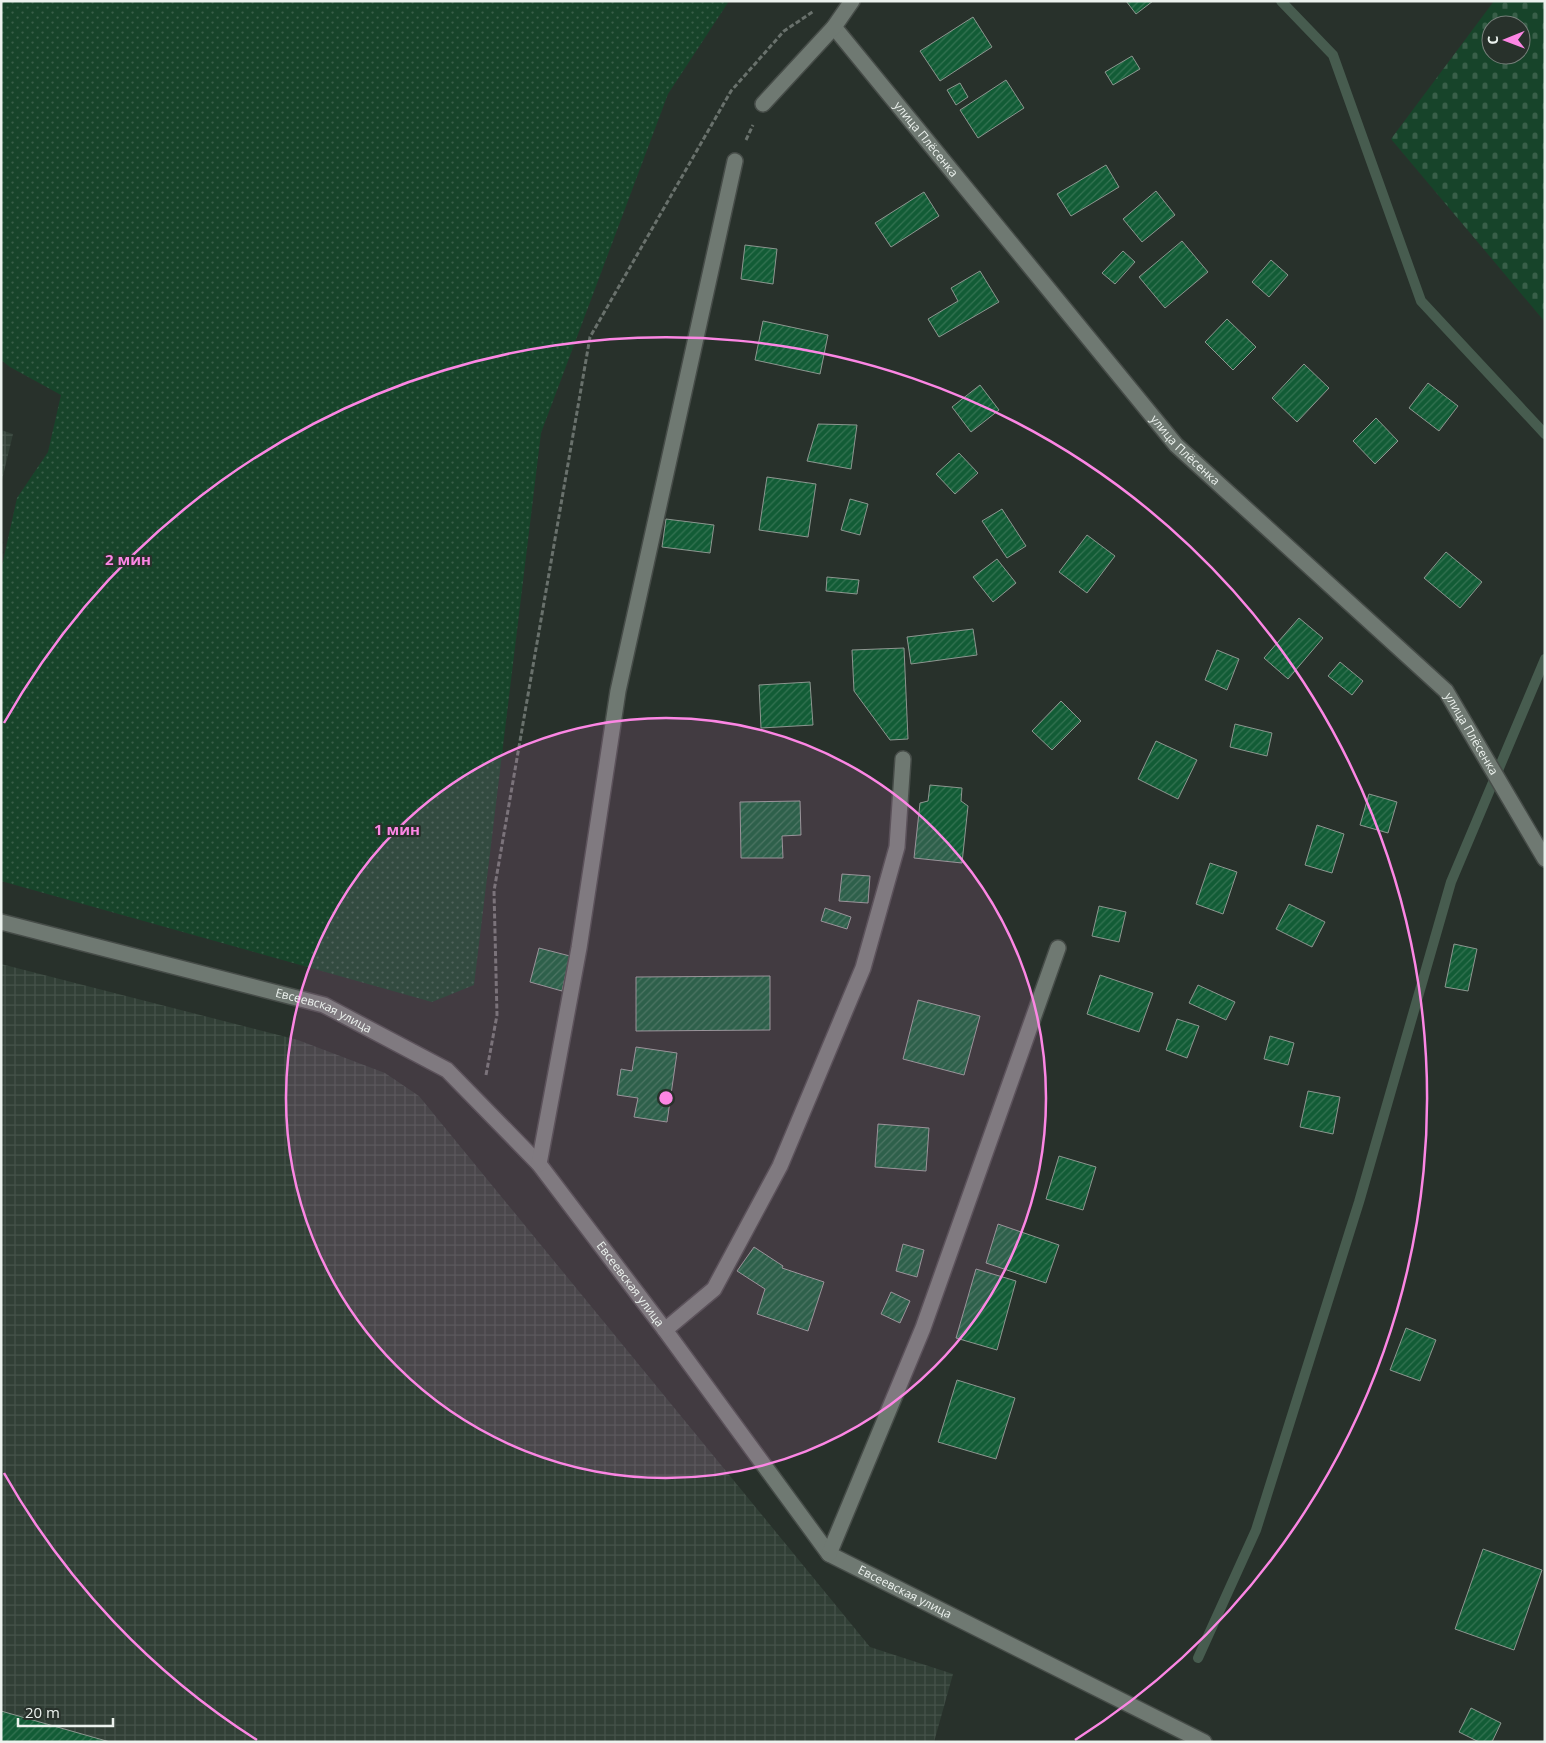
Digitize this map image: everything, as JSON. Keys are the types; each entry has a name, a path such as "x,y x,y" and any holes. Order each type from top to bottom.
{"street":[{"path":"763,104 834,27 852,1"},
{"name":"улица Плёсенка","path":"834,27 1176,445 1446,691 1545,859"},
{"path":"539,1164 579,948 618,691 735,161"},
{"path":"665,1330 714,1289 780,1166 863,968 897,847 903,760"},
{"name":"Евсеевская улица","path":"1,922 324,1005 447,1070 539,1164 665,1330 829,1554 1204,1742"},
{"path":"829,1554 923,1328 1058,948"}],"path":[{"path":"481,1105 497,1015 494,891 590,337 731,91 784,31 821,6"},
{"path":"735,161 763,104"}],"shaded area":[{"path":"1,430 13,434 1,484"},
{"path":"1,964 298,1040 385,1073 419,1096 870,1647 953,1674 934,1742 1,1742"}],"green space":[{"path":"1,1 729,1 668,94 541,433 474,985 432,1002 1,881 1,570 17,498 48,452 61,395 10,367 1,360"},
{"path":"1494,1 1545,1 1545,322 1391,139 1481,18 1481,65 1531,65 1531,15 1484,15"}],"building":[{"path":"1126,1 1153,1 1136,14"},
{"path":"973,17 992,47 940,81 920,51"},
{"path":"1132,56 1140,69 1113,85 1105,72"},
{"path":"1006,80 1024,108 978,138 960,110"},
{"path":"960,83 968,97 956,105 947,90"},
{"path":"1106,165 1119,187 1071,216 1057,194"},
{"path":"1156,191 1175,215 1142,242 1123,219"},
{"path":"924,192 939,216 891,247 875,223"},
{"path":"1182,241 1208,272 1165,308 1139,277"},
{"path":"745,245 777,249 773,284 741,279"},
{"path":"1123,251 1135,262 1115,284 1102,273"},
{"path":"1271,260 1288,275 1269,297 1252,282"},
{"path":"980,271 999,302 939,337 928,319 958,301 951,288"},
{"path":"1227,319 1256,347 1233,370 1205,342"},
{"path":"763,321 828,335 820,374 755,360"},
{"path":"1304,364 1329,388 1297,422 1272,398"},
{"path":"1428,383 1458,406 1439,431 1409,408"},
{"path":"980,385 999,410 971,432 952,407"},
{"path":"1376,418 1398,441 1375,464 1353,441"},
{"path":"818,424 857,425 851,469 807,461"},
{"path":"959,453 978,473 955,494 936,474"},
{"path":"767,477 816,484 808,537 759,530"},
{"path":"850,499 868,504 860,535 841,530"},
{"path":"1002,509 1026,546 1007,558 982,521"},
{"path":"666,519 714,525 710,553 662,547"},
{"path":"1087,535 1115,556 1087,593 1059,572"},
{"path":"1446,552 1482,582 1460,608 1424,578"},
{"path":"997,559 1016,583 993,602 973,577"},
{"path":"827,577 859,580 857,594 826,591"},
{"path":"1299,618 1323,638 1288,679 1264,658"},
{"path":"973,629 977,655 911,664 907,637"},
{"path":"904,648 908,739 890,740 854,691 852,650"},
{"path":"1217,650 1239,659 1227,690 1205,680"},
{"path":"1340,662 1363,681 1352,695 1328,676"},
{"path":"810,682 813,725 761,728 759,685"},
{"path":"1061,701 1081,721 1052,750 1032,731"},
{"path":"1235,724 1272,733 1267,756 1230,747"},
{"path":"1156,741 1197,760 1178,799 1138,779"},
{"path":"930,785 962,788 961,801 968,806 962,863 914,858 920,803 928,801"},
{"path":"1369,794 1397,802 1388,833 1360,825"},
{"path":"800,801 801,835 782,836 783,858 741,858 740,802"},
{"path":"1317,825 1344,834 1332,873 1305,865"},
{"path":"1210,863 1237,872 1223,914 1196,904"},
{"path":"842,874 870,876 868,903 839,901"},
{"path":"1289,904 1325,922 1312,947 1276,929"},
{"path":"1099,906 1126,912 1119,942 1092,936"},
{"path":"825,908 851,917 847,929 821,921"},
{"path":"1454,944 1477,949 1468,991 1445,987"},
{"path":"539,948 570,956 562,991 530,982"},
{"path":"1100,975 1153,993 1139,1032 1087,1014"},
{"path":"770,976 770,1030 636,1031 636,977"},
{"path":"1198,985 1235,1002 1226,1020 1189,1003"},
{"path":"918,1000 980,1016 964,1075 903,1059"},
{"path":"1177,1019 1199,1026 1187,1058 1166,1050"},
{"path":"1270,1036 1294,1043 1288,1065 1264,1059"},
{"path":"636,1047 677,1053 667,1122 634,1117 638,1098 617,1095 621,1069 632,1071"},
{"path":"1308,1091 1340,1097 1333,1134 1300,1127"},
{"path":"878,1124 929,1128 926,1171 875,1167"},
{"path":"1059,1156 1096,1167 1083,1210 1046,1199"},
{"path":"998,1224 1059,1245 1046,1283 986,1263"},
{"path":"903,1244 924,1250 917,1277 896,1271"},
{"path":"754,1247 783,1266 782,1268 824,1282 808,1331 757,1314 765,1289 737,1271"},
{"path":"976,1269 1016,1281 997,1350 956,1338"},
{"path":"891,1292 910,1301 900,1323 881,1314"},
{"path":"1406,1328 1436,1340 1420,1381 1390,1370"},
{"path":"957,1380 1015,1398 996,1459 938,1442"},
{"path":"1483,1549 1542,1570 1514,1650 1455,1629"},
{"path":"1471,1708 1501,1723 1492,1742 1479,1742 1459,1732"},
{"path":"1,1711 110,1742 1,1742"}],"waterway":[{"path":"1281,1 1333,55 1421,301 1545,434"},
{"path":"1198,1658 1256,1530 1359,1202 1451,882 1545,659"}]}
